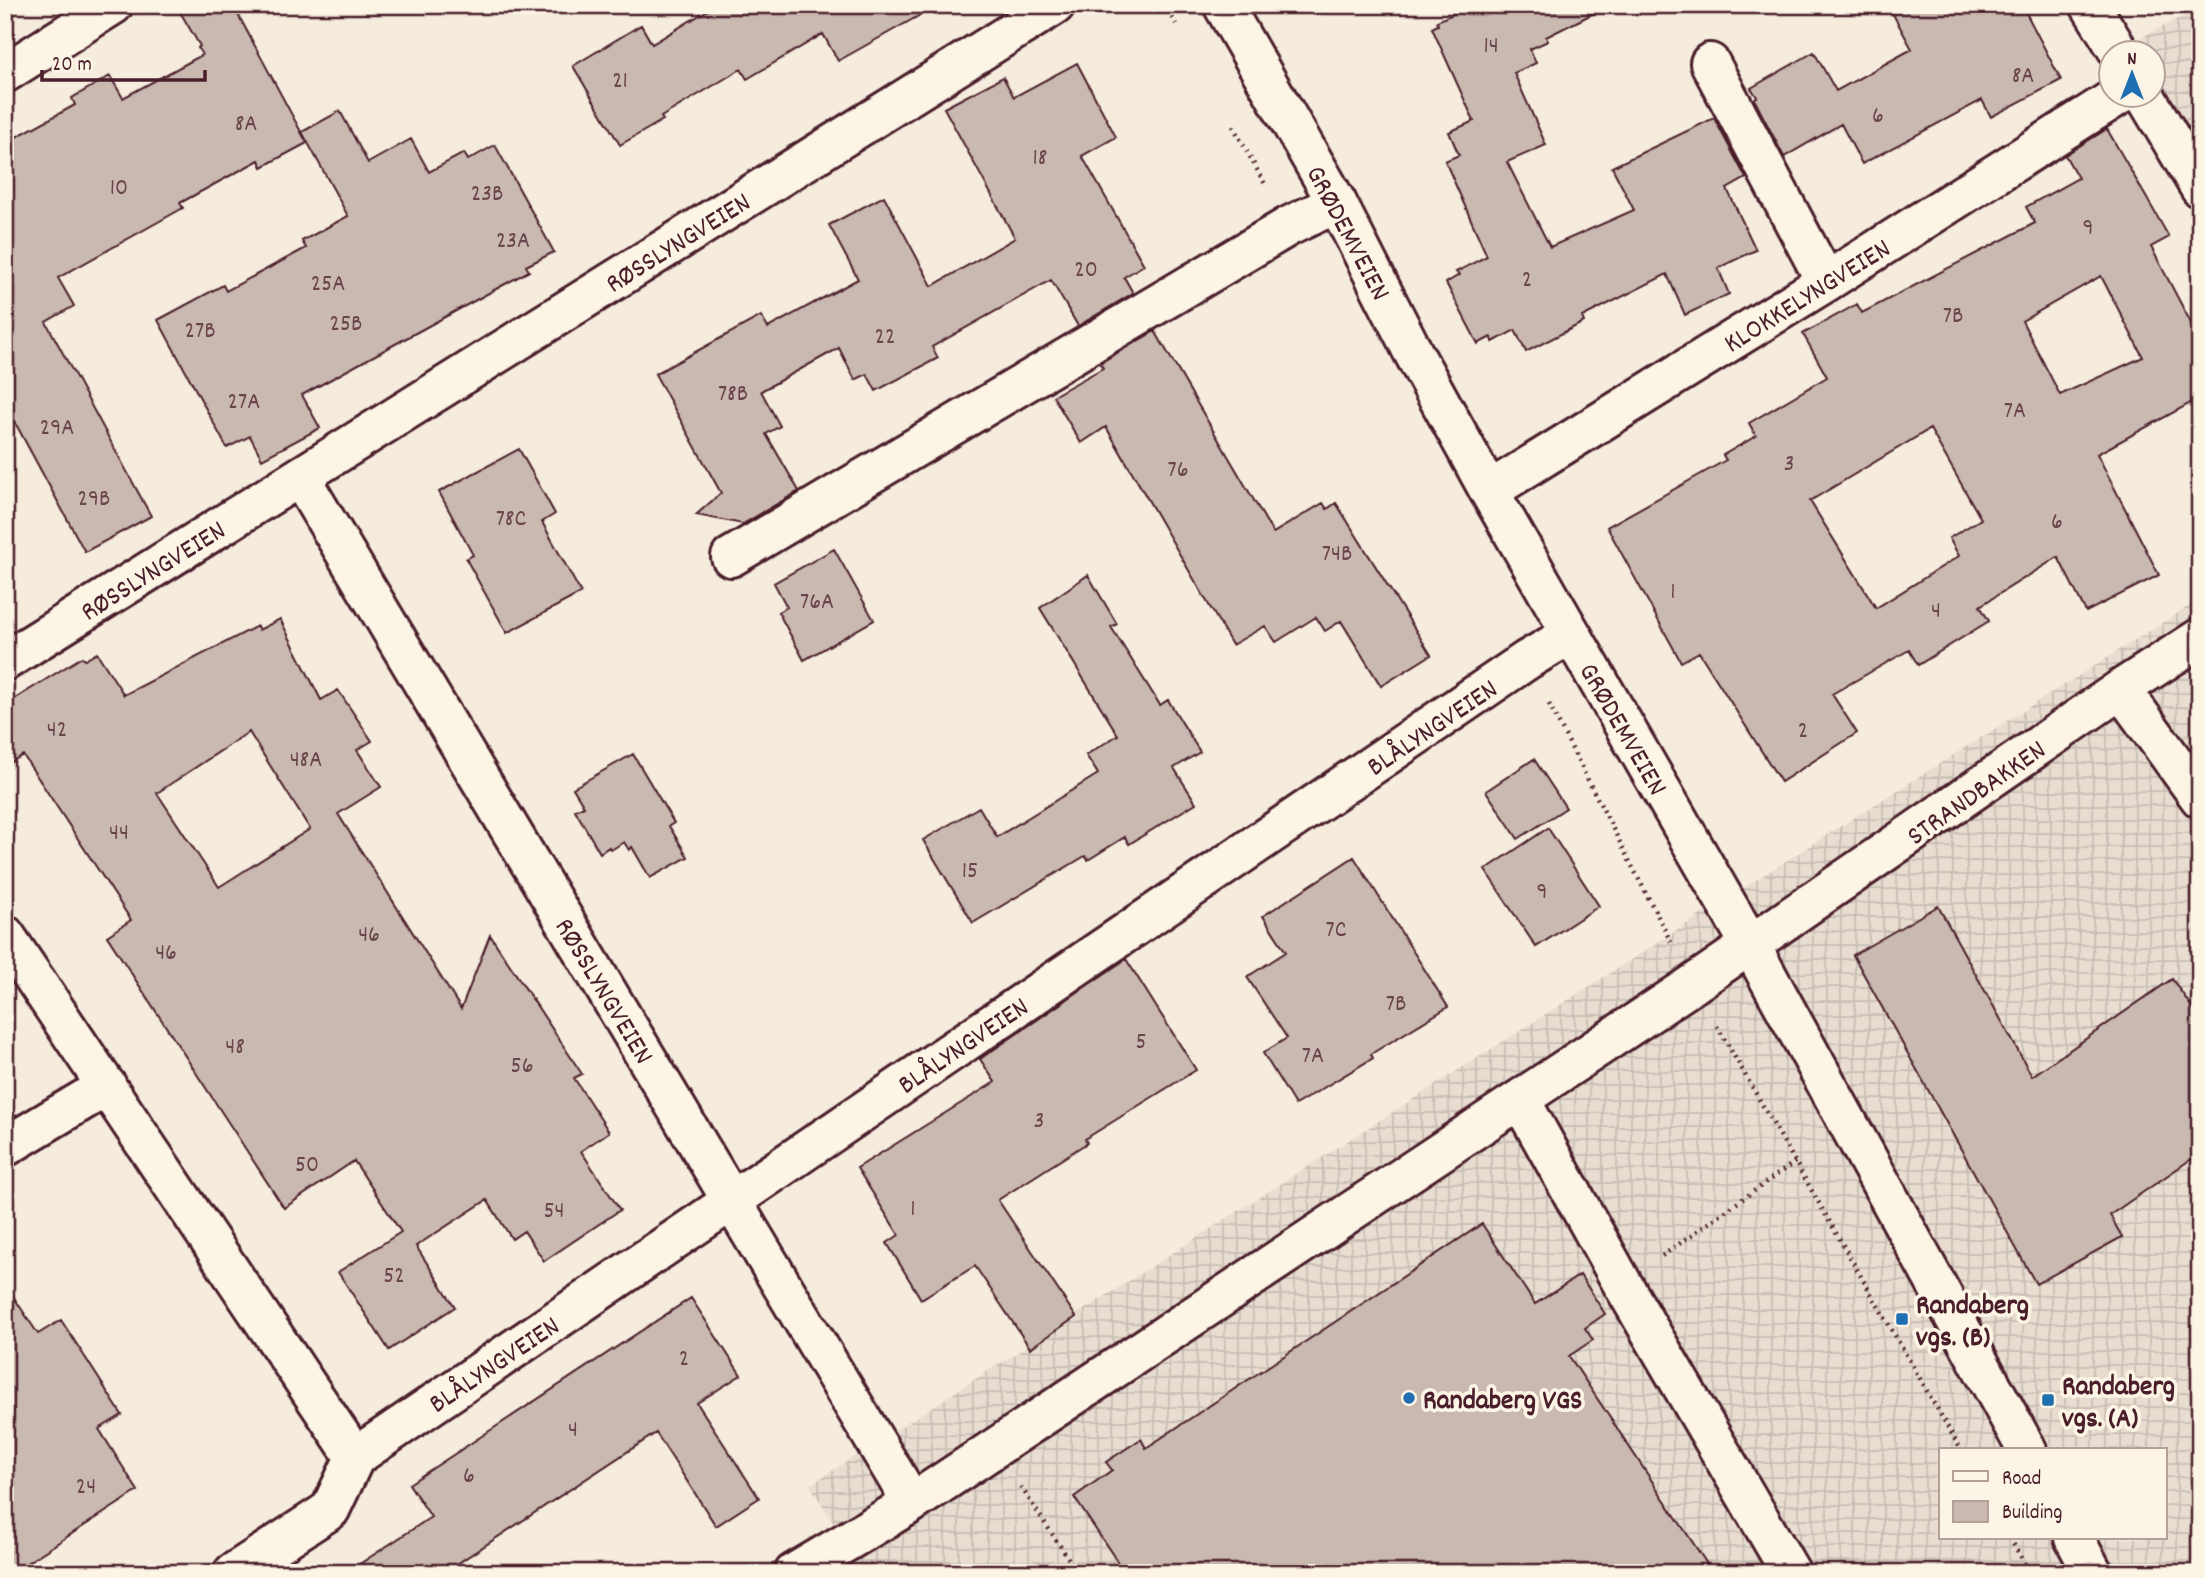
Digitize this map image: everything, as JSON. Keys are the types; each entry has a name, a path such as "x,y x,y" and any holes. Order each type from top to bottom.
{"street":[{"path":"5,73 113,5"},
{"name":"RØSSLYNGVEIEN","path":"5,661 1055,5"},
{"name":"GRØDEMVEIEN","path":"1223,5 1337,203 1413,352 1489,491 1751,946 2025,1448"},
{"path":"2090,5 2110,38"},
{"path":"1710,63 1826,282"},
{"name":"KLOKKELYNGVEIEN","path":"1489,491 1826,282 2099,108"},
{"path":"2152,108 2200,188"},
{"path":"731,557 1289,226 1337,203"},
{"name":"RØSSLYNGVEIEN","path":"300,477 912,1503"},
{"name":"BLÅLYNGVEIEN","path":"355,1457 1527,660 1571,634"},
{"name":"STRANDBAKKEN","path":"794,1573 912,1503 1751,946 2200,638"},
{"path":"2121,690 2200,798"},
{"path":"5,935 355,1457 330,1510 233,1573"},
{"path":"5,1147 107,1086"},
{"path":"1520,1099 1622,1283 1791,1573"},
{"path":"2075,1540 2094,1573"}],"path":[{"path":"1165,5 1178,29"},
{"path":"1230,122 1289,226"},
{"path":"1527,660 1692,985 1960,1448"},
{"path":"1622,1283 1796,1162"},
{"path":"1007,1440 1014,1477 1078,1573"},
{"path":"2011,1540 2030,1573"}],"shaded area":[{"path":"2200,8 2200,165 2166,107 2166,38 2140,38"},
{"path":"2200,599 2200,1573 864,1573 810,1485"}],"building":[{"path":"176,5 233,5 307,143 262,167 259,160 180,203 183,208 58,278 74,306 46,322 151,516 85,552 5,404 5,143 75,105 72,98 110,76 123,98 202,55 198,48 200,46"},
{"path":"716,5 938,5 838,61 823,34 747,79 741,69 620,145 573,66 641,25 652,44"},
{"path":"1473,5 1610,5 1546,37 1548,41 1530,49 1536,63 1514,73 1546,145 1507,162 1550,247 1634,210 1612,167 1714,118 1746,178 1727,189 1756,250 1718,268 1729,294 1685,315 1667,274 1582,317 1584,322 1526,352 1515,330 1493,342 1491,337 1478,344 1446,283 1459,275 1456,272 1487,256 1445,161 1459,155 1449,132 1474,121 1432,28 1438,25 1437,21"},
{"path":"1888,5 2022,5 2061,80 1991,117 1982,100 1862,164 1841,124 1784,157 1751,88 1814,52 1836,91 1912,49"},
{"path":"1077,63 1116,137 1082,156 1144,265 1124,277 1133,293 1078,326 1051,280 932,347 938,358 876,391 867,374 855,380 839,348 761,391 780,426 766,434 799,491 743,524 696,515 721,493 655,374 761,316 768,328 858,279 829,225 884,196 932,286 1015,238 944,108 1003,77 1014,97"},
{"path":"340,111 368,163 411,139 429,172 464,153 468,160 495,145 554,252 526,266 529,271 302,395 320,428 262,459 250,436 227,448 158,320 223,285 226,291 306,248 302,241 348,216 302,132"},
{"path":"2107,129 2169,237 2151,247 2200,340 2200,398 2097,454 2159,575 2086,612 2058,557 1980,606 1989,621 1918,665 1909,650 1832,694 1857,733 1781,782 1699,652 1681,662 1607,527 1726,460 1723,455 1756,436 1749,423 1827,377 1803,334 1857,304 1862,313 2035,223 2026,207 2078,178 2065,155","holes":["2101,276 2143,357 2060,395 2022,321","1930,429 1981,519 1949,538 1959,556 1876,608 1810,501"]},
{"path":"1155,331 1273,533 1323,503 1327,509 1336,503 1431,655 1381,686 1341,621 1325,631 1316,617 1276,642 1265,626 1232,645 1106,427 1081,443 1053,396 1103,368 1100,363"},
{"path":"519,449 555,514 542,522 581,593 507,633 466,559 473,555 439,492"},
{"path":"834,549 874,620 804,660 778,612 787,607 774,583"},
{"path":"1088,575 1117,624 1111,627 1160,705 1168,700 1200,752 1174,768 1196,803 1129,844 1125,837 1088,860 1085,856 973,923 923,840 979,807 997,837 1098,774 1086,755 1118,735 1040,608"},
{"path":"280,619 321,700 338,690 372,741 357,750 381,787 338,814 461,1009 490,935 582,1074 574,1078 609,1132 581,1151 620,1210 544,1261 524,1231 512,1239 487,1200 416,1246 455,1307 389,1350 338,1272 401,1232 354,1161 284,1208 107,936 131,920 23,755 5,766 5,705 82,657 85,660 97,653 124,695 257,626 259,630","holes":["249,732 310,829 219,887 157,793"]},
{"path":"633,754 674,823 669,826 688,857 650,878 632,847 629,850 624,842 600,853 575,810 584,806 573,788"},
{"path":"1534,759 1566,808 1518,839 1486,791"},
{"path":"1548,828 1599,906 1536,947 1485,870"},
{"path":"1354,857 1448,1007 1371,1054 1373,1058 1295,1105 1263,1053 1287,1038 1247,977 1286,952 1263,916"},
{"path":"1938,906 2032,1076 2172,979 2200,1019 2200,1153 2110,1215 2122,1237 2036,1284 1853,955"},
{"path":"1126,959 1196,1070 1085,1139 1087,1143 998,1200 1076,1317 1030,1348 975,1266 921,1299 887,1243 899,1235 857,1168 995,1082 980,1059"},
{"name":"Randaberg VGS","path":"1482,1224 1535,1304 1580,1275 1605,1314 1585,1328 1593,1340 1569,1356 1713,1573 1125,1573 1074,1497 1112,1470 1106,1462 1141,1439 1146,1448"},
{"path":"5,1284 38,1334 61,1320 85,1357 122,1415 99,1429 138,1491 11,1573 5,1573"},
{"path":"691,1298 741,1375 697,1403 759,1498 716,1526 656,1433 443,1573 346,1573 431,1517 409,1484"}],"place":[{"name":"Randaberg vgs. (B)","path":"1902,1319"},
{"name":"Randaberg VGS","path":"1409,1398"},
{"name":"Randaberg vgs. (A)","path":"2048,1400"}]}
